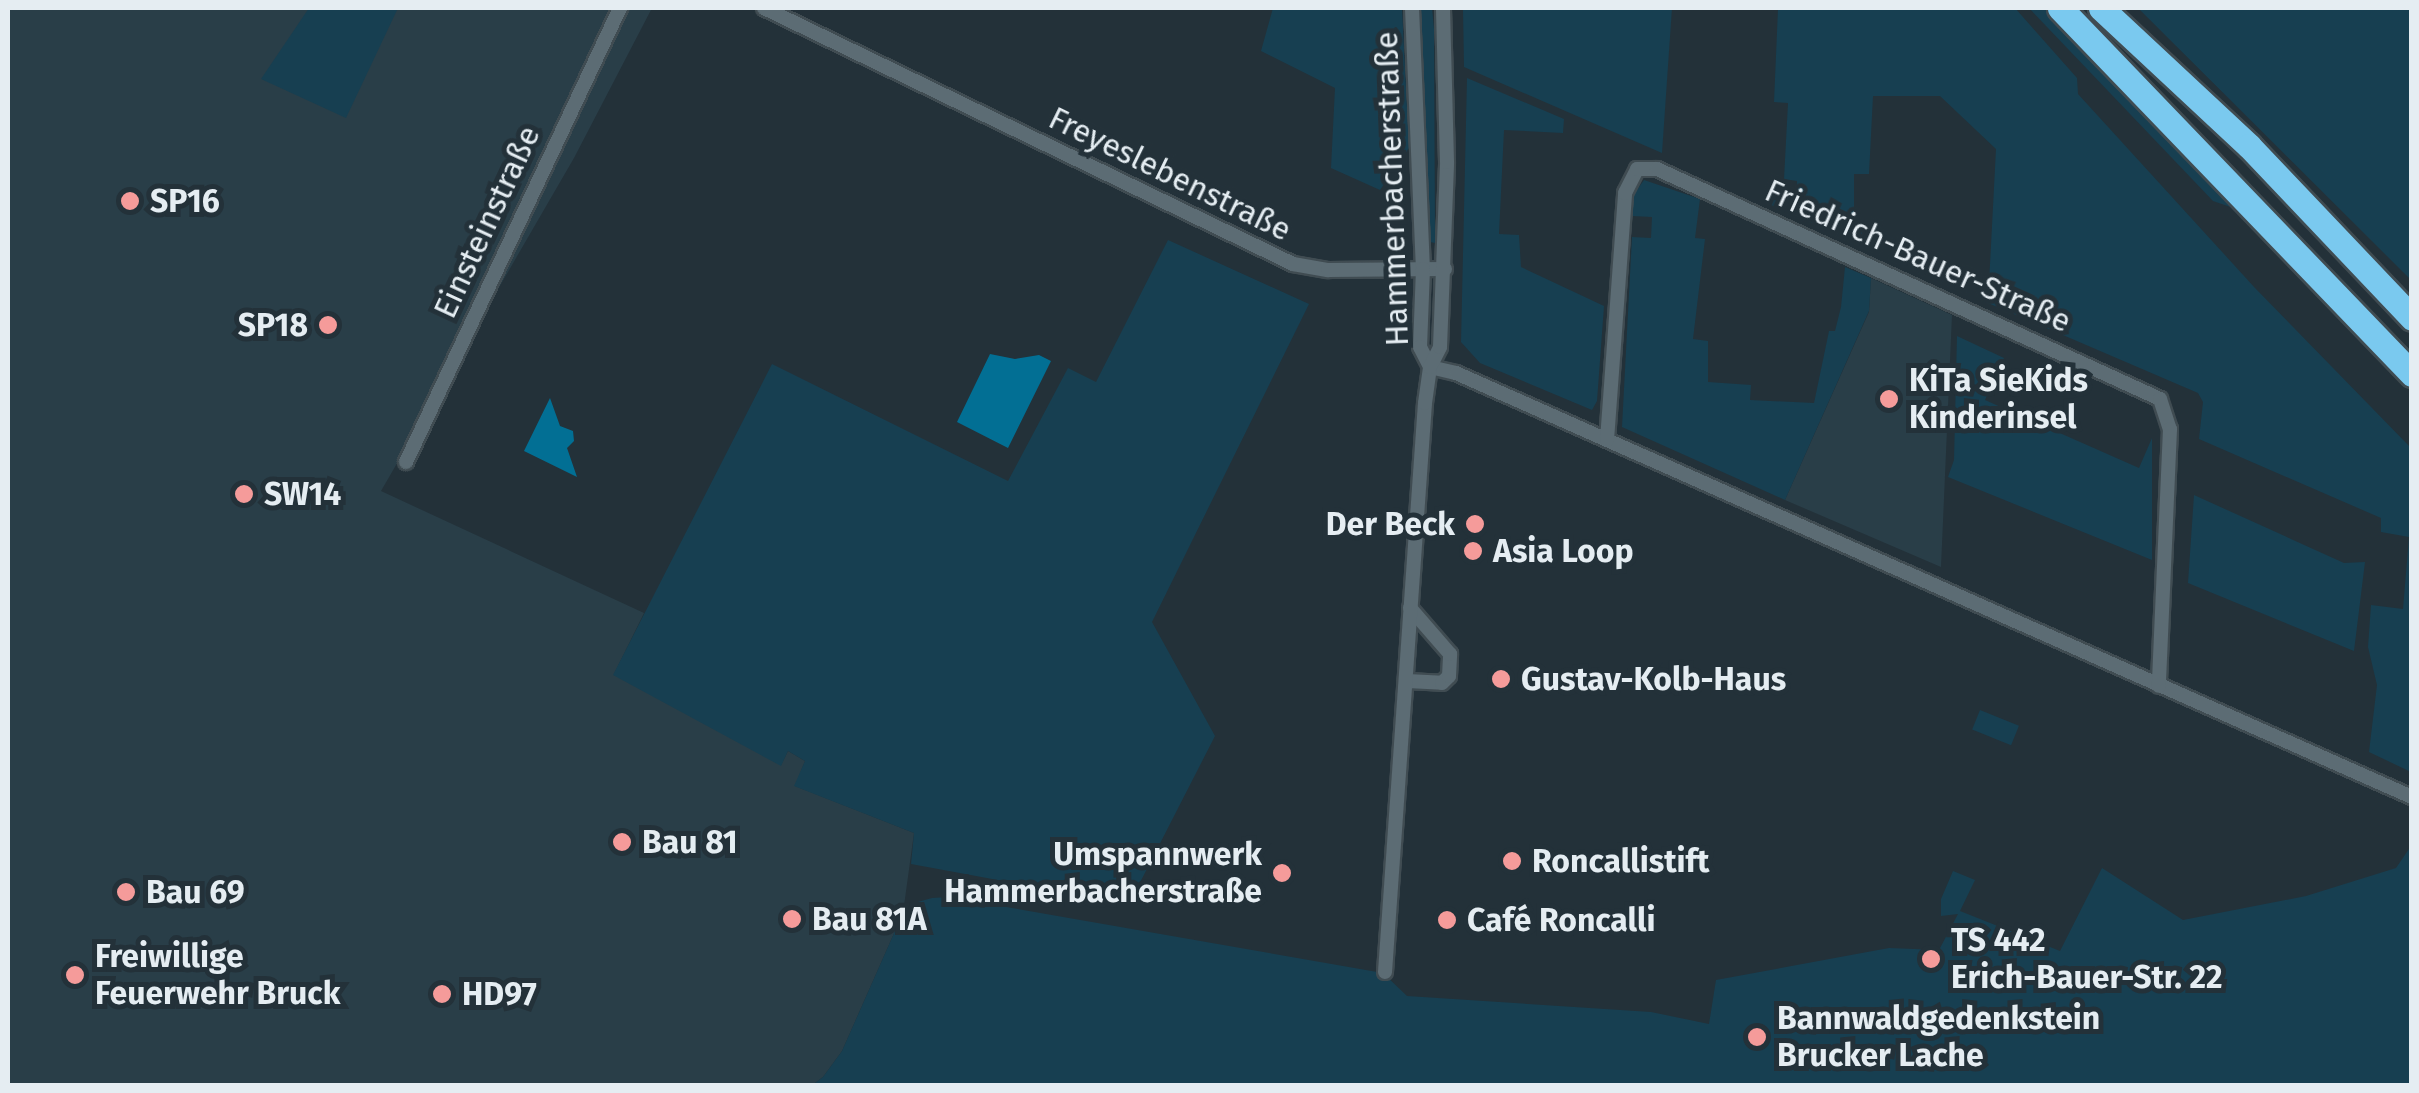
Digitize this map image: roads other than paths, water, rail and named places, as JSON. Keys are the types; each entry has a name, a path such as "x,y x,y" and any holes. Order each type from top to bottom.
{"highway":[{"path":"2060,8 2412,374"},
{"path":"2102,8 2249,146 2412,318"}],"street":[{"name":"Einsteinstraße","path":"406,462 514,225 620,8"},
{"name":"Freyeslebenstraße","path":"764,8 1293,264 1328,270 1444,268"},
{"name":"Hammerbacherstraße","path":"1412,8 1422,269 1420,346 1430,367"},
{"name":"Hammerbacherstraße","path":"1386,972 1430,367 1440,346 1444,268 1443,8"},
{"name":"Friedrich-Bauer-Straße","path":"1607,440 1625,193 1637,169 1658,169 2160,399 2170,429 2159,686"},
{"path":"1430,367 1456,373 2412,797"},
{"path":"1407,681 1442,683 1449,676 1450,654 1410,608"}],"water":[{"path":"990,354 1015,359 1039,355 1051,361 1008,448 957,422"},
{"path":"550,398 560,426 573,431 574,441 567,448 577,477 524,451"}],"place":[{"name":"SP16","path":"130,201"},
{"name":"SP18","path":"328,325"},
{"name":"KiTa SieKids Kinderinsel","path":"1889,399"},
{"name":"SW14","path":"244,494"},
{"name":"Der Beck","path":"1475,524"},
{"name":"Asia Loop","path":"1473,551"},
{"name":"Gustav-Kolb-Haus","path":"1501,679"},
{"name":"Bau 81","path":"622,842"},
{"name":"Roncallistift","path":"1512,861"},
{"name":"Umspannwerk Hammerbacherstraße","path":"1282,873"},
{"name":"Bau 69","path":"126,892"},
{"name":"Bau 81A","path":"792,919"},
{"name":"Café Roncalli","path":"1447,920"},
{"name":"TS 442 Erich-Bauer-Str. 22","path":"1931,959"},
{"name":"Freiwillige Feuerwehr Bruck","path":"75,975"},
{"name":"HD97","path":"442,994"},
{"name":"Bannwaldgedenkstein Brucker Lache","path":"1757,1037"}]}
